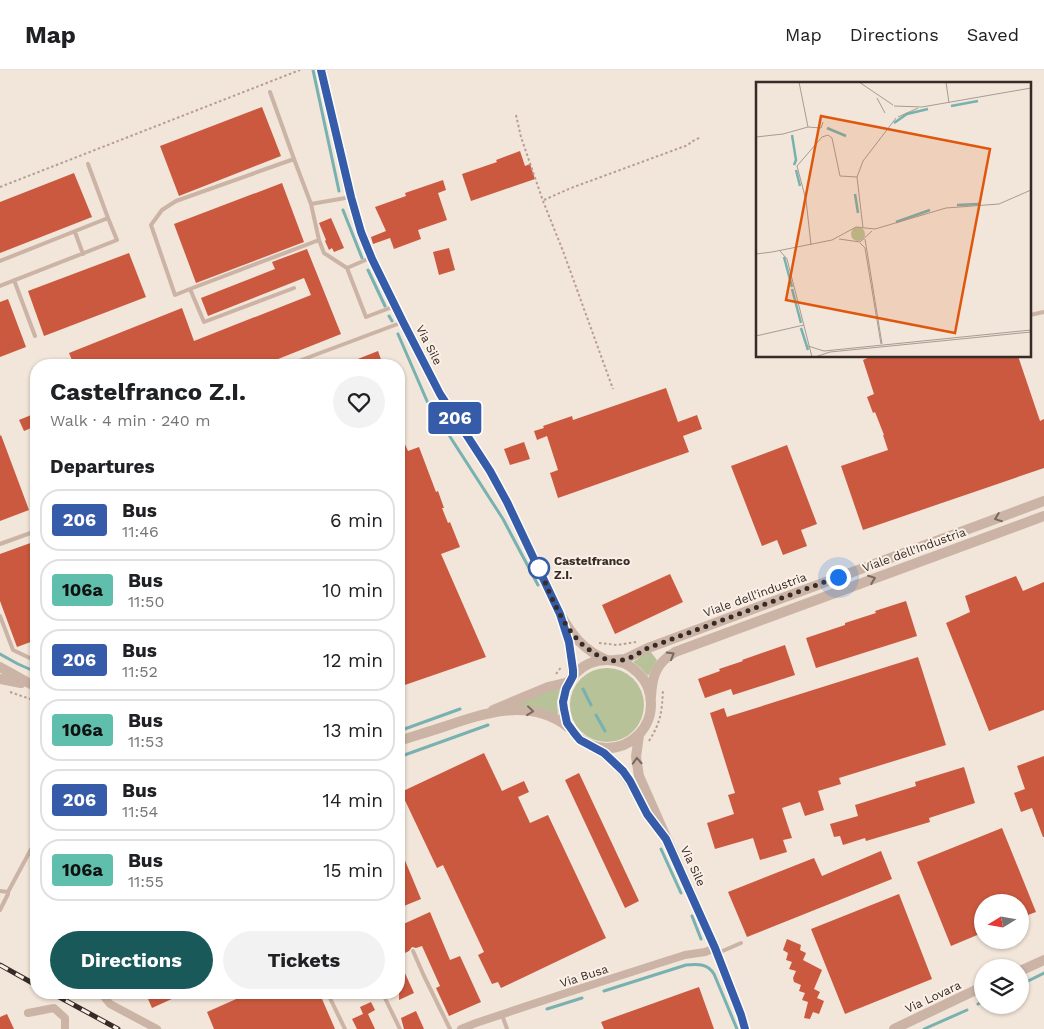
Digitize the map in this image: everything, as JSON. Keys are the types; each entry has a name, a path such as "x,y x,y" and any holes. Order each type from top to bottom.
{"street":[{"name":"Via Sile","path":"321,70 361,232 395,306 440,394 490,471 507,502 560,614 581,644 589,650 611,660"},
{"name":"Viale dell'industria","path":"611,660 625,659 648,648 1044,501"},
{"name":"Viale dell'Industria","path":"651,697 654,676 659,666 665,658 675,652 1044,516"},
{"name":"Via Sile","path":"560,614 570,647 571,679"},
{"path":"611,660 628,665 639,673 647,684 651,697 651,710 650,718 639,735 628,744 607,749 593,746 580,740 571,729 565,716 563,702 571,679 581,669 591,663 611,660"},
{"path":"0,667 30,684"},
{"path":"405,739 485,713 536,691 571,679"},
{"path":"0,680 30,685"},
{"path":"485,713 521,710 535,711 554,717 571,729"},
{"name":"Via Sile","path":"639,735 636,757 639,776 716,951 745,1029"},
{"name":"Via Sile","path":"593,746 616,763 630,781 647,814 666,839"},
{"name":"Via Busa","path":"462,1029 502,1014 679,957 716,951"},
{"path":"1029,967 1044,960"},
{"name":"Via Lovara","path":"894,1029 974,991"},
{"path":"106,999 110,1004 157,1029"},
{"path":"28,1013 54,1008 65,1018 65,1029"},
{"name":"Via Sile","path":"741,1015 749,1029"}],"lane":[{"path":"270,92 311,204 324,253 347,268 366,317 395,306"},
{"path":"294,159 176,201 162,210 151,225 175,295 319,240"},
{"path":"0,286 117,240 88,164"},
{"path":"311,204 351,197"},
{"path":"0,261 108,218"},
{"path":"75,232 82,254"},
{"path":"347,268 372,257"},
{"path":"14,280 35,336"},
{"path":"190,289 204,322 294,288"},
{"path":"304,359 403,322"},
{"path":"0,544 30,533"},
{"path":"0,616 13,650 30,658"},
{"path":"630,781 639,789 649,806 653,807"},
{"path":"0,910 30,851"},
{"path":"0,891 8,892"},
{"path":"716,951 741,943"},
{"path":"414,951 450,1029"},
{"path":"330,999 344,1029"},
{"path":"385,999 400,1029"},
{"path":"502,1014 507,1029"}],"path":[{"path":"0,187 300,70"},
{"path":"516,116 521,137 543,201 613,389"},
{"path":"543,201 571,188 688,145 701,137"},
{"path":"596,643 617,645 639,643"},
{"path":"549,678 558,673 565,660"},
{"path":"647,744 659,724 663,683"},
{"path":"4,690 30,699"}],"green space":[{"path":"650,651 657,660 648,676 633,662"},
{"path":"607,668 628,674 638,684 644,705 638,726 628,736 607,742 586,736 576,726 570,705 576,684 586,674"},
{"path":"560,688 557,702 558,716 498,709 552,690"}],"building":[{"path":"262,107 281,156 179,196 160,146"},
{"path":"520,151 525,166 530,164 535,179 471,201 462,174 497,162 496,160"},
{"path":"74,173 92,217 0,253 0,202"},
{"path":"443,180 446,190 438,193 447,220 418,230 421,239 394,249 390,238 373,244 371,237 386,231 375,207 406,196 405,193"},
{"path":"282,183 304,242 196,283 174,224"},
{"path":"331,218 344,248 334,252 332,248 329,250 319,223"},
{"path":"449,248 455,270 439,275 433,252"},
{"path":"307,249 341,334 278,359 72,359 69,353 182,308 194,341 311,295 304,278 208,316 201,298 275,269 272,262"},
{"path":"129,253 146,297 44,336 28,291"},
{"path":"8,299 26,347 0,357 0,302"},
{"path":"378,351 381,359 358,359"},
{"path":"868,358 1019,358 1040,421 1044,419 1044,468 863,530 841,466 888,450 875,412 873,413 867,397 874,394 863,360"},
{"path":"666,388 678,422 697,415 702,429 683,436 689,452 558,498 550,473 558,470 547,436 537,440 534,431 572,416 573,420"},
{"path":"30,415 30,428 24,431 19,420"},
{"path":"0,436 29,510 0,521"},
{"path":"524,442 530,459 510,465 504,449"},
{"path":"405,444 408,451 419,447 436,492 438,491 448,523 450,522 460,547 441,554 486,657 405,685"},
{"path":"787,445 817,524 801,530 807,546 783,555 777,540 762,546 731,466"},
{"path":"30,543 30,642 17,647 0,601 0,554"},
{"path":"670,574 683,602 615,634 602,605"},
{"path":"1016,576 1023,591 1044,582 1044,710 989,731 946,623 970,612 965,596"},
{"path":"906,601 917,636 816,668 806,638"},
{"path":"785,645 795,675 733,695 731,689 705,698 698,679 742,660"},
{"path":"918,657 946,745 839,778 841,784 818,791 824,810 805,816 800,802 782,808 792,838 783,840 787,852 760,860 753,838 715,849 707,823 734,814 728,795 735,793 710,713 724,708 727,717"},
{"path":"484,753 502,791 524,781 529,792 518,797 530,823 548,815 606,938 501,988 498,982 492,984 478,955 484,952 443,865 437,868 405,800 405,790"},
{"path":"1044,756 1043,837 1032,808 1021,812 1014,793 1025,789 1017,766"},
{"path":"964,767 975,803 929,818 930,822 866,841 865,838 843,845 840,836 834,837 830,824 858,816 855,805 916,786 915,782"},
{"path":"579,773 639,901 625,908 565,780"},
{"path":"1002,828 1029,894 974,894 974,936 951,946 917,862"},
{"path":"881,851 892,879 747,937 728,892 814,858 822,876"},
{"path":"405,860 421,899 405,906"},
{"path":"899,894 932,979 845,1014 811,929"},
{"path":"1029,895 1036,912 1029,915"},
{"path":"430,912 450,960 460,956 481,1002 449,1016 436,988 440,986 422,946 412,947 405,953 405,923"},
{"path":"787,939 801,945 800,950 806,953 803,960 822,970 814,989 820,992 817,998 824,1001 819,1014 813,1012 810,1019 804,1018 808,1002 802,1000 805,993 799,991 801,985 794,982 793,978 796,971 789,969 792,962 786,960 788,953 783,950"},
{"path":"405,973 414,993 405,997"},
{"path":"699,987 714,1029 604,1029 601,1022"},
{"path":"148,999 172,999 152,1008"},
{"path":"236,999 322,999 335,1029 214,1029 207,1012"},
{"path":"371,1002 375,1010 368,1014 375,1029 357,1029 352,1019 363,1014 360,1007"},
{"path":"416,1011 424,1029 404,1029 401,1018"},
{"path":"7,1014 14,1029 0,1029 0,1017"}],"waterway":[{"path":"313,70 339,191"},
{"path":"343,210 362,258"},
{"path":"368,270 385,306"},
{"path":"389,316 392,321"},
{"path":"398,334 427,401 503,519 538,585"},
{"path":"0,654 30,669"},
{"path":"583,689 591,705"},
{"path":"405,729 460,709"},
{"path":"596,715 605,731"},
{"path":"405,755 488,725"},
{"path":"661,849 681,893"},
{"path":"692,916 701,939"},
{"path":"604,991 686,965 702,965 714,974 737,1029"},
{"path":"1029,980 1044,973"},
{"path":"547,1009 582,998"},
{"path":"924,1029 967,1010"}],"railway":[{"path":"0,965 30,982"},
{"path":"63,999 118,1029"}],"bus line":[{"name":"206","path":"321,70 351,197 361,232 372,259 440,394 490,471 507,502 560,614 569,642 573,670 573,676 566,689 563,702 567,723 580,740 604,753 623,771 647,814 666,839 715,948 745,1029"}],"place":[{"name":"Castelfranco Z.I.","path":"539,568"}],"route":[{"path":"539,568 537,563 560,614 577,640 589,650 607,660 625,659 648,648 838,577"}]}
